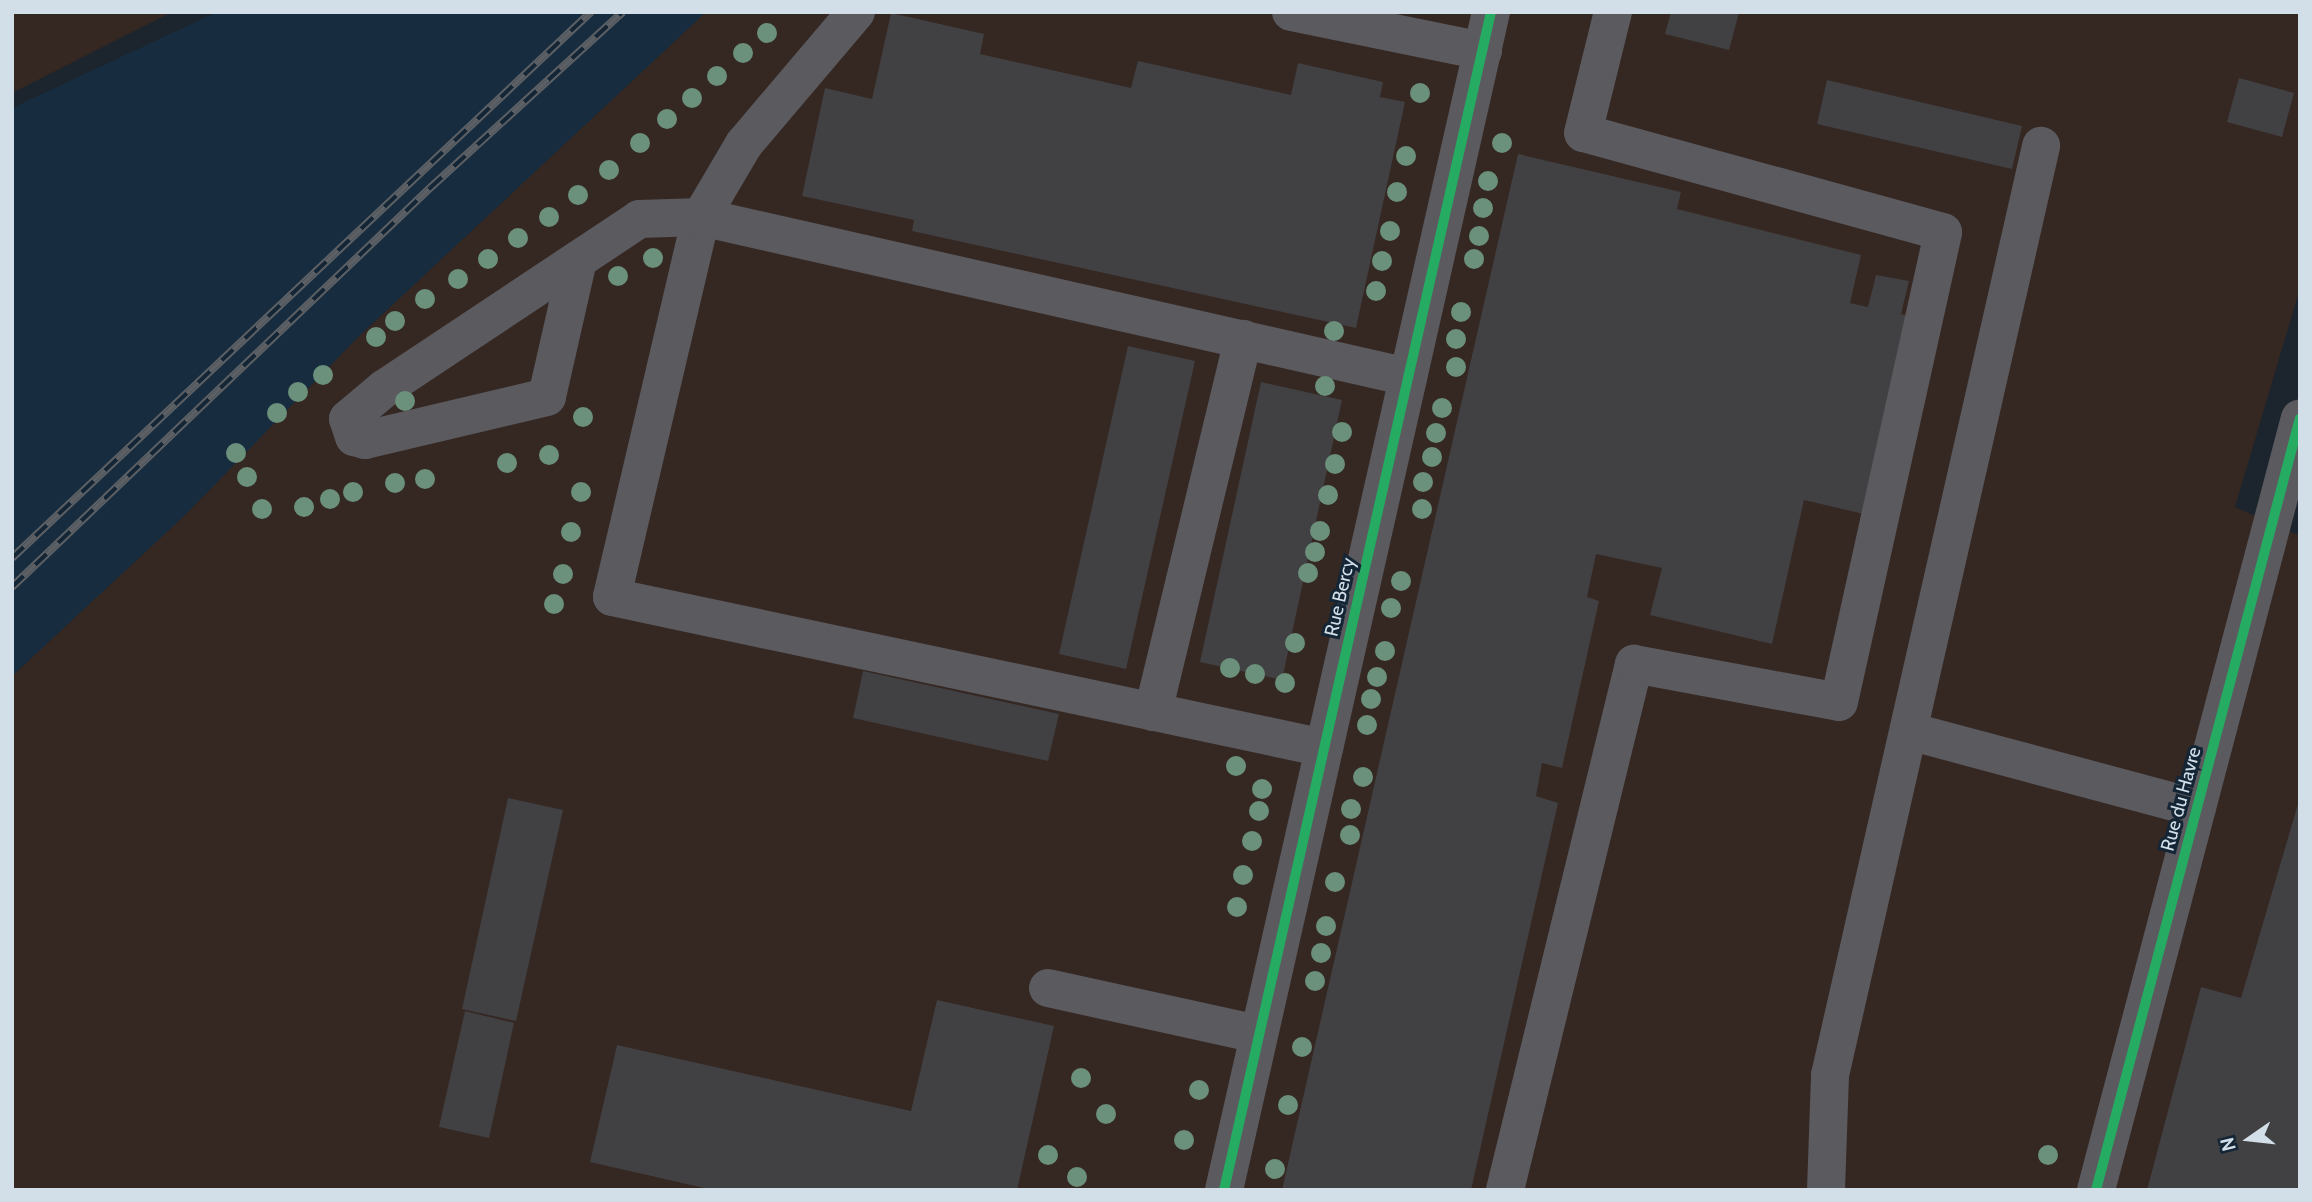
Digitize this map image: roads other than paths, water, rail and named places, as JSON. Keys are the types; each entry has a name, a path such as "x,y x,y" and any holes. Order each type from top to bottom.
{"street":[{"path":"856,12 744,144 701,218 612,597 1324,748"},
{"path":"1290,12 1483,51"},
{"name":"Rue Bercy","path":"1224,1190 1491,12"},
{"path":"1505,1190 1634,664 1839,702 1943,232 1583,133 1613,12"},
{"path":"1826,1190 1830,1075 2041,146"},
{"path":"578,260 547,397 365,440 354,437 348,419 385,388 639,219 701,218 1408,377"},
{"path":"1153,712 1242,339"},
{"name":"Rue du Havre","path":"2096,1190 2197,808 2285,530 2300,418"},
{"path":"1909,731 2197,808"},
{"path":"1048,988 1258,1034"}],"railway":[{"path":"12,558 591,12"},
{"path":"12,587 430,188 623,12"}]}
